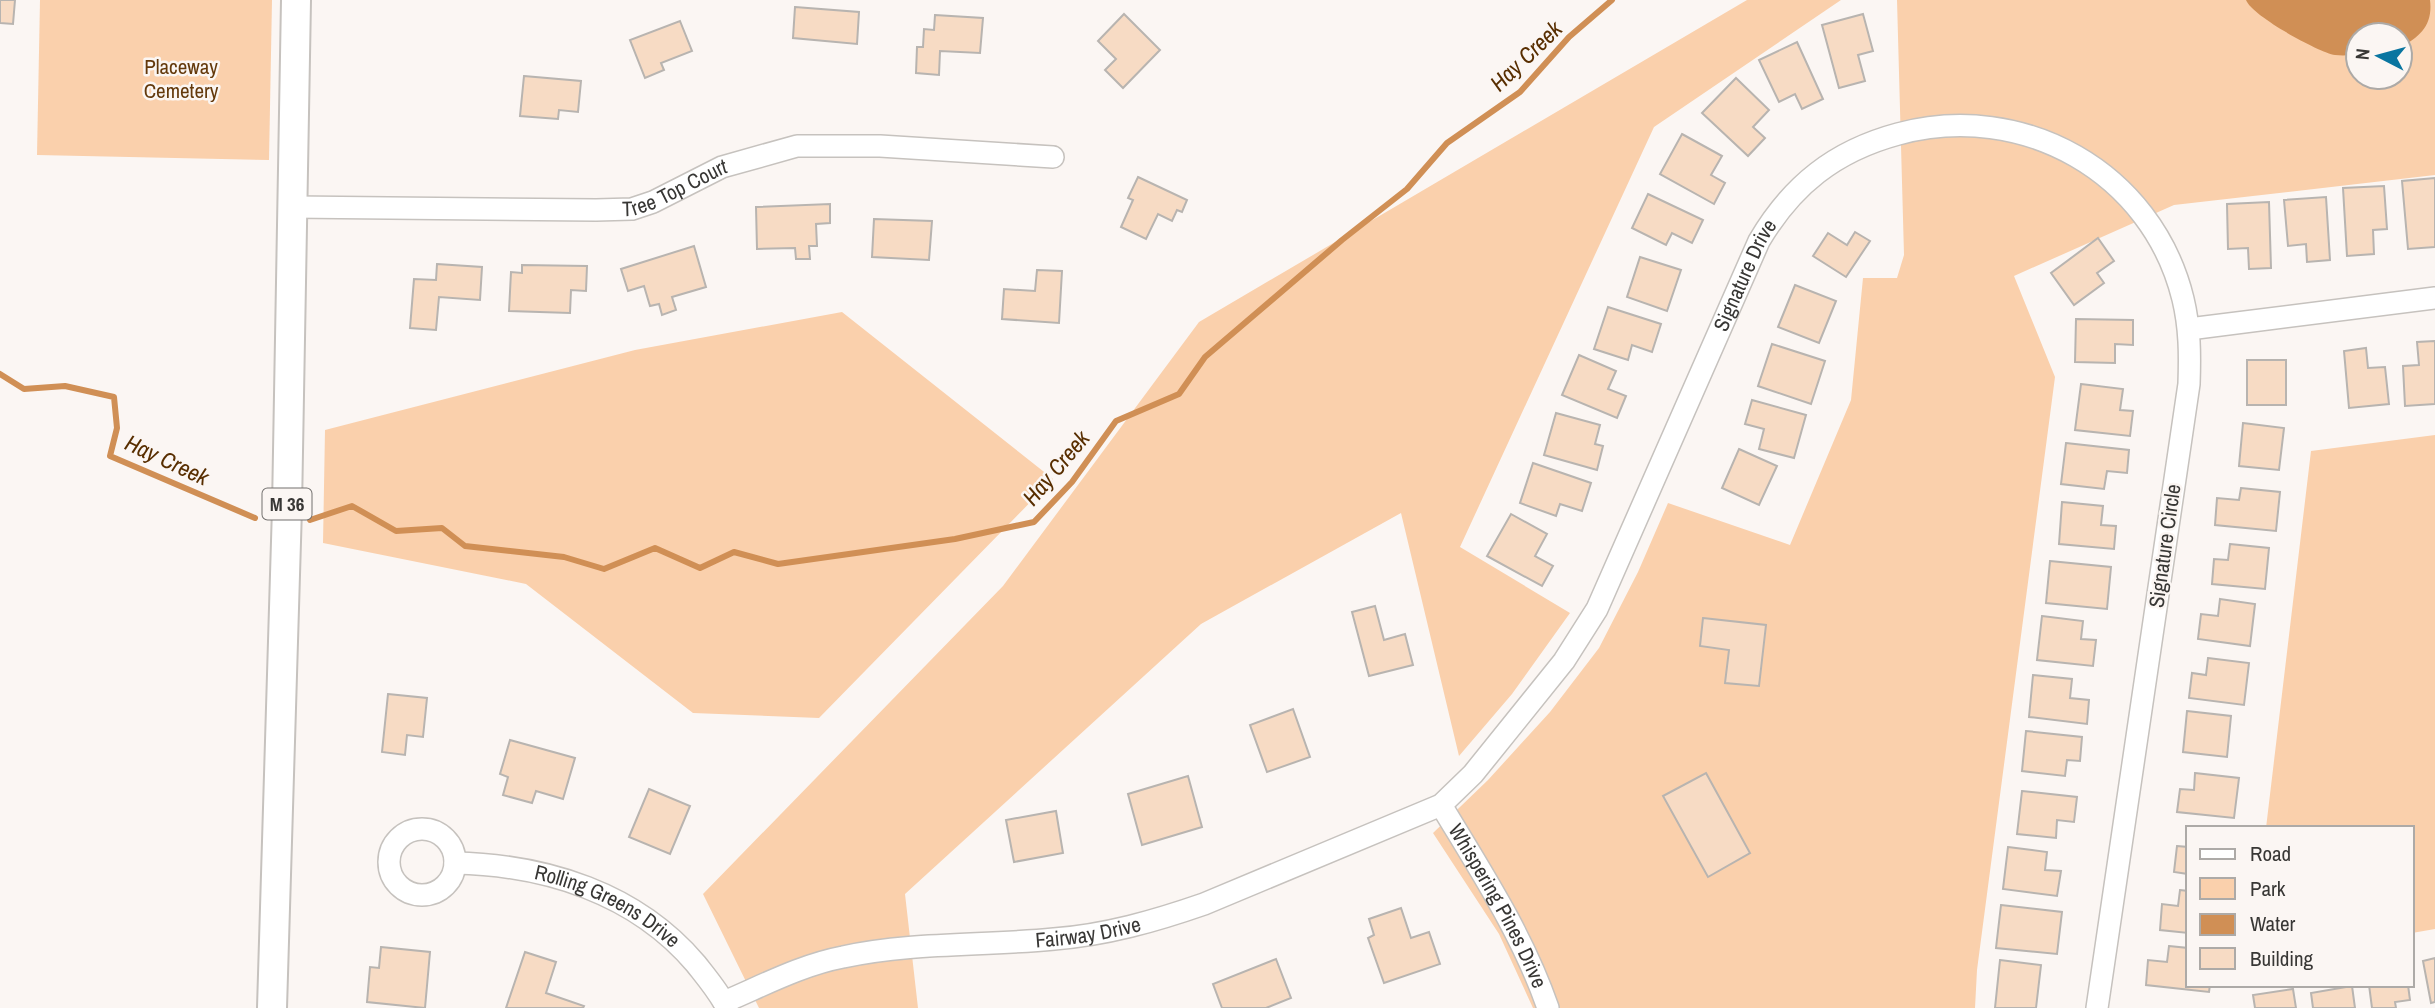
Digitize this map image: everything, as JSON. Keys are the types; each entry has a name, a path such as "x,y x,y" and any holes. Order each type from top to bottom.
{"main road":[{"name":"M 36","path":"272,1008 287,508 296,0"}],"street":[{"name":"Signature Drive","path":"1441,804 1473,774 1564,661 1597,610 1759,241 1786,201 1821,169 1867,144 1919,128 1940,125 1981,125 2043,139 2081,159 2100,173 2149,225 2163,247 2174,273 2183,298 2189,329"},
{"name":"Tree Top Court","path":"292,207 632,209 680,190 722,167 773,151 810,145 880,146 1053,157"},
{"path":"2189,329 2435,299"},
{"name":"Signature Circle","path":"2097,1008 2189,384 2189,329"},
{"name":"Fairway Drive","path":"725,1005 784,976 839,957 898,948 1079,937 1167,917 1441,804"},
{"name":"Whispering Pines Drive","path":"1441,804 1511,924 1548,1008"},
{"name":"Rolling Greens Drive","path":"455,863 516,867 547,873 577,882 606,896 663,930 693,961 725,1005"}],"green space":[{"name":"Placeway Cemetery","path":"40,0 272,0 269,160 37,155"},
{"path":"1747,0 1841,0 1654,127 1460,547 1570,613 1512,694 1459,756 1401,513 1201,624 905,894 918,1008 759,1008 703,894 1003,586 1199,322"},
{"path":"1897,0 2435,0 2435,175 2174,205 2014,276 2055,377 1977,970 1975,1008 1533,1008 1499,934 1433,833 1488,780 1550,712 1599,648 1638,572 1668,503 1790,545 1851,400 1863,278 1897,278 1904,255"},
{"path":"842,312 1053,479 819,718 693,713 526,584 323,543 325,430 635,350"},
{"path":"2435,435 2435,929 2414,933 2414,826 2266,826 2311,451"}],"water":[{"path":"2246,0 2430,0 2430,16 2424,29 2414,39 2414,21 2344,21 2344,55 2338,55 2286,32 2251,7"}],"building":[{"path":"0,0 15,0 13,24 0,23"},
{"path":"795,7 859,12 857,44 793,38"},
{"path":"1124,14 1160,50 1123,88 1105,70 1116,59 1098,41"},
{"path":"1863,14 1873,51 1858,55 1865,81 1839,88 1822,25"},
{"path":"935,15 983,18 980,53 940,51 939,75 916,73 917,47 923,47 924,29 934,30"},
{"path":"680,21 692,51 661,63 664,70 645,78 630,40"},
{"path":"1797,42 1823,99 1802,109 1795,94 1779,102 1759,60"},
{"path":"524,76 581,81 578,112 559,110 558,119 520,116"},
{"path":"1736,78 1769,110 1753,127 1765,138 1748,156 1702,113"},
{"path":"1682,134 1722,156 1711,175 1725,183 1714,204 1660,174"},
{"path":"1138,177 1187,200 1182,212 1177,210 1172,221 1158,214 1146,239 1121,227 1133,200 1128,198"},
{"path":"2435,178 2435,247 2408,249 2402,181"},
{"path":"2384,186 2387,229 2373,230 2374,254 2347,256 2343,188"},
{"path":"1648,194 1703,220 1692,243 1672,233 1666,245 1632,228"},
{"path":"2326,197 2330,260 2307,262 2306,244 2288,246 2284,200"},
{"path":"2269,202 2271,268 2249,269 2248,248 2228,249 2227,204"},
{"path":"830,204 830,223 816,224 817,246 809,246 810,259 796,259 795,248 757,249 756,207"},
{"path":"874,219 932,221 929,260 872,257"},
{"path":"1855,232 1870,241 1846,277 1813,256 1828,233 1847,245"},
{"path":"2098,238 2114,261 2097,273 2104,283 2074,305 2051,273"},
{"path":"694,246 706,287 672,297 676,310 662,315 659,304 650,306 644,286 628,291 621,269"},
{"path":"1640,257 1681,270 1667,311 1627,297"},
{"path":"437,264 482,267 480,300 439,297 436,330 410,328 414,279 436,280"},
{"path":"522,265 587,266 586,291 571,290 570,313 509,311 511,272 522,273"},
{"path":"1037,270 1062,271 1059,323 1002,319 1004,289 1035,291"},
{"path":"1795,285 1836,301 1819,343 1778,327"},
{"path":"1608,307 1661,324 1652,352 1632,345 1628,360 1594,349"},
{"path":"2076,319 2133,320 2133,345 2115,344 2115,363 2075,362"},
{"path":"2435,341 2435,404 2405,406 2403,366 2419,365 2417,342"},
{"path":"1772,344 1825,361 1811,404 1758,386"},
{"path":"2366,348 2368,368 2385,367 2389,404 2349,408 2344,351"},
{"path":"1579,355 1616,371 1608,389 1626,396 1617,418 1562,395"},
{"path":"2247,360 2286,360 2286,405 2247,405"},
{"path":"2081,384 2123,389 2120,410 2133,411 2130,436 2075,430"},
{"path":"1752,400 1806,415 1794,458 1759,449 1764,429 1745,424"},
{"path":"1556,413 1600,425 1595,444 1603,446 1597,470 1544,455"},
{"path":"2243,423 2284,428 2279,470 2239,466"},
{"path":"2066,443 2129,450 2127,473 2107,471 2104,489 2061,484"},
{"path":"1739,449 1777,466 1759,505 1722,488"},
{"path":"1533,463 1591,483 1582,511 1560,504 1556,516 1520,503"},
{"path":"2241,488 2280,492 2276,531 2215,525 2217,498 2239,500"},
{"path":"2062,502 2103,506 2101,525 2116,526 2114,549 2059,544"},
{"path":"1511,514 1547,534 1535,556 1553,566 1542,586 1487,556"},
{"path":"2230,544 2269,548 2265,589 2212,584 2214,559 2228,560"},
{"path":"2050,561 2111,567 2107,609 2046,603"},
{"path":"2220,599 2255,604 2250,646 2198,639 2201,614 2218,616"},
{"path":"1375,606 1384,640 1405,634 1413,665 1369,676 1352,612"},
{"path":"2042,616 2083,621 2081,639 2096,640 2093,666 2037,660"},
{"path":"1703,618 1766,625 1759,686 1725,683 1729,650 1700,646"},
{"path":"2208,658 2249,663 2244,705 2189,698 2192,673 2206,675"},
{"path":"2033,675 2072,679 2070,698 2089,700 2087,724 2029,717"},
{"path":"388,694 427,698 423,737 407,735 405,755 382,752"},
{"path":"1293,709 1310,757 1267,772 1250,725"},
{"path":"2187,711 2231,716 2227,757 2183,752"},
{"path":"2026,731 2082,737 2080,761 2067,760 2065,776 2022,771"},
{"path":"510,740 575,758 563,799 536,791 532,803 503,795 508,777 500,774"},
{"path":"1706,773 1750,853 1708,877 1663,796"},
{"path":"2195,773 2239,778 2234,818 2177,812 2180,789 2194,790"},
{"path":"1188,776 1202,827 1142,845 1128,794"},
{"path":"649,789 690,806 670,854 629,837"},
{"path":"2022,791 2077,797 2074,822 2057,820 2056,838 2017,834"},
{"path":"1056,811 1063,853 1014,862 1006,820"},
{"path":"2177,846 2186,847 2186,874 2174,872"},
{"path":"2008,847 2047,852 2045,870 2061,871 2057,896 2003,889"},
{"path":"2180,890 2186,891 2186,933 2160,930 2162,904 2178,906"},
{"path":"2001,905 2062,912 2057,954 1996,948"},
{"path":"1401,908 1411,938 1429,932 1440,964 1384,983 1368,938 1374,935 1369,919"},
{"path":"2169,946 2186,948 2186,987 2210,987 2209,992 2146,985 2148,960 2167,962"},
{"path":"381,947 430,952 425,1008 367,1002 370,967 379,968"},
{"path":"525,952 556,962 546,993 584,1006 583,1008 506,1008"},
{"path":"2435,958 2435,1002 2431,1003 2423,961"},
{"path":"1276,959 1291,998 1266,1008 1222,1008 1213,984"},
{"path":"2000,960 2041,965 2036,1008 1995,1008"},
{"path":"2352,987 2355,1008 2313,1008 2311,993"},
{"path":"2369,987 2408,987 2410,1000 2395,1002 2396,1008 2372,1008"},
{"path":"2293,989 2296,1008 2255,1008 2253,995"}],"waterway":[{"name":"Hay Creek","path":"310,520 352,506 396,531 442,528 465,546 564,557 604,569 655,548 700,568 734,552 778,564 955,539 1034,522 1072,482 1116,421 1179,394 1205,357 1342,240 1407,189 1447,143 1520,92 1569,37 1612,0"},
{"name":"Hay Creek","path":"0,374 24,389 65,386 114,397 117,428 110,456 255,518"}]}
